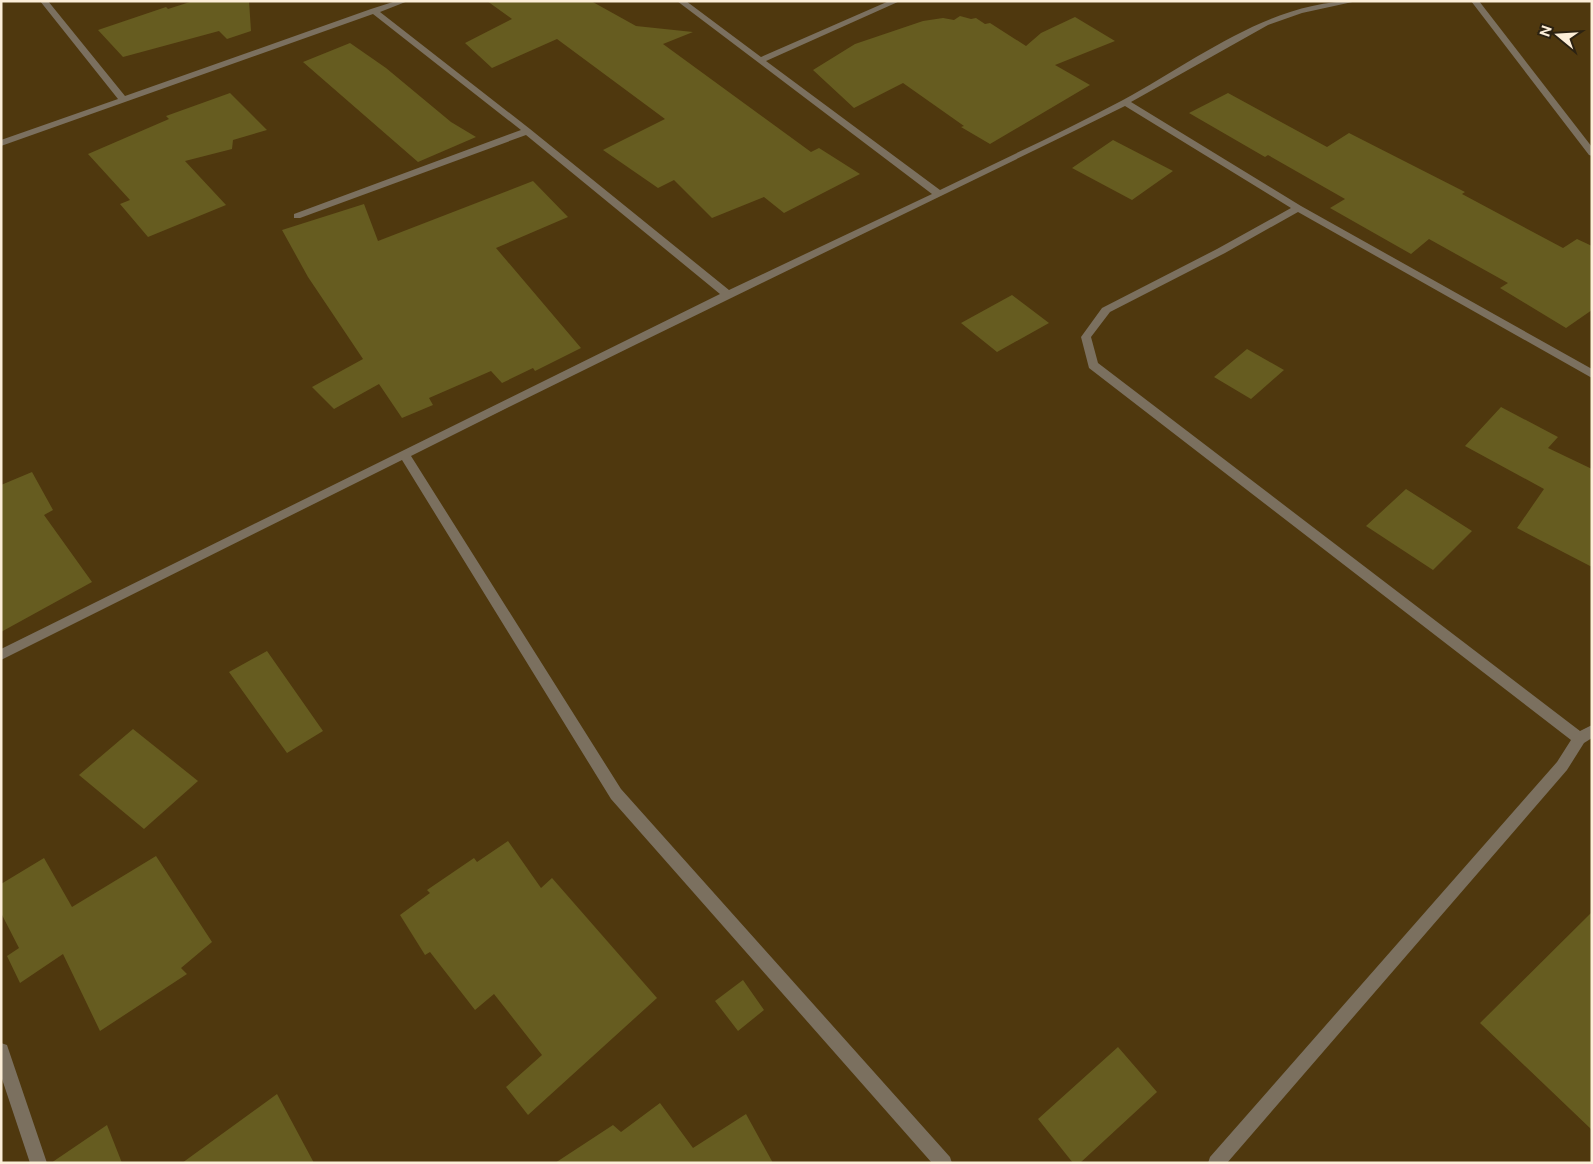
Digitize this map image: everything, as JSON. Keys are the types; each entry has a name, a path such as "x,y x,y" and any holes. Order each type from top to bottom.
{"street":[{"path":"44,1 123,100"},
{"path":"1,142 404,1"},
{"path":"681,1 939,194"},
{"path":"761,60 896,1"},
{"path":"1,655 728,295 1125,102 1265,24 1300,11 1353,1"},
{"path":"1475,1 1592,154"},
{"path":"374,11 527,130 728,295"},
{"path":"1125,102 1298,208 1592,374"},
{"path":"297,216 527,130"},
{"path":"1216,1163 1562,766 1586,735 1093,365 1086,337 1106,310 1221,251 1298,208"},
{"path":"405,455 616,794 944,1163"},
{"path":"1,1051 39,1163"}],"building":[{"path":"193,1 249,1 251,31 227,39 219,31 123,57 98,30 166,7 168,9"},
{"path":"487,1 591,1 636,26 693,32 663,44 811,152 819,148 860,174 784,213 764,197 712,218 674,180 658,188 603,150 665,119 557,39 492,68 465,43 512,19"},
{"path":"960,16 971,19 976,18 985,24 990,23 1026,46 1041,33 1075,17 1115,41 1055,65 1090,85 990,144 961,127 964,126 903,83 854,108 813,70 855,44 923,21 943,18 954,20"},
{"path":"350,43 386,68 451,122 476,137 418,162 303,62"},
{"path":"230,93 267,130 233,140 232,149 185,161 226,205 148,237 120,204 130,200 88,154 169,119 166,116"},
{"path":"1228,93 1327,147 1349,133 1465,192 1462,194 1563,248 1577,239 1592,246 1592,310 1566,328 1500,288 1508,283 1429,239 1411,254 1330,208 1345,199 1268,155 1265,157 1189,113"},
{"path":"1113,140 1173,171 1132,200 1072,168"},
{"path":"533,181 568,217 496,248 581,348 535,371 533,368 502,383 491,371 429,398 433,405 402,418 379,384 334,409 312,387 363,359 308,277 282,230 364,204 378,241"},
{"path":"1012,295 1049,323 997,352 961,323"},
{"path":"1247,349 1284,370 1251,399 1214,377"},
{"path":"1501,407 1558,437 1548,448 1592,469 1592,567 1517,528 1544,489 1465,446"},
{"path":"32,472 53,510 44,515 92,582 1,632 1,485"},
{"path":"1406,489 1472,531 1433,570 1366,526"},
{"path":"267,651 323,731 287,753 229,672"},
{"path":"133,729 198,781 144,829 79,775"},
{"path":"508,841 541,888 552,878 657,998 528,1115 506,1087 542,1055 494,994 475,1010 430,952 425,955 400,915 430,893 427,890 474,858 477,862"},
{"path":"156,856 212,942 181,968 187,974 100,1031 63,954 20,983 7,956 19,948 1,913 1,884 44,858 72,907"},
{"path":"1592,912 1592,1130 1480,1023"},
{"path":"743,980 764,1010 738,1031 715,1001"},
{"path":"1118,1047 1157,1092 1080,1163 1073,1163 1038,1119"},
{"path":"277,1094 314,1163 182,1163"},
{"path":"660,1103 693,1148 746,1114 773,1163 555,1163 613,1125 621,1132"},
{"path":"107,1125 122,1163 51,1163"}]}
